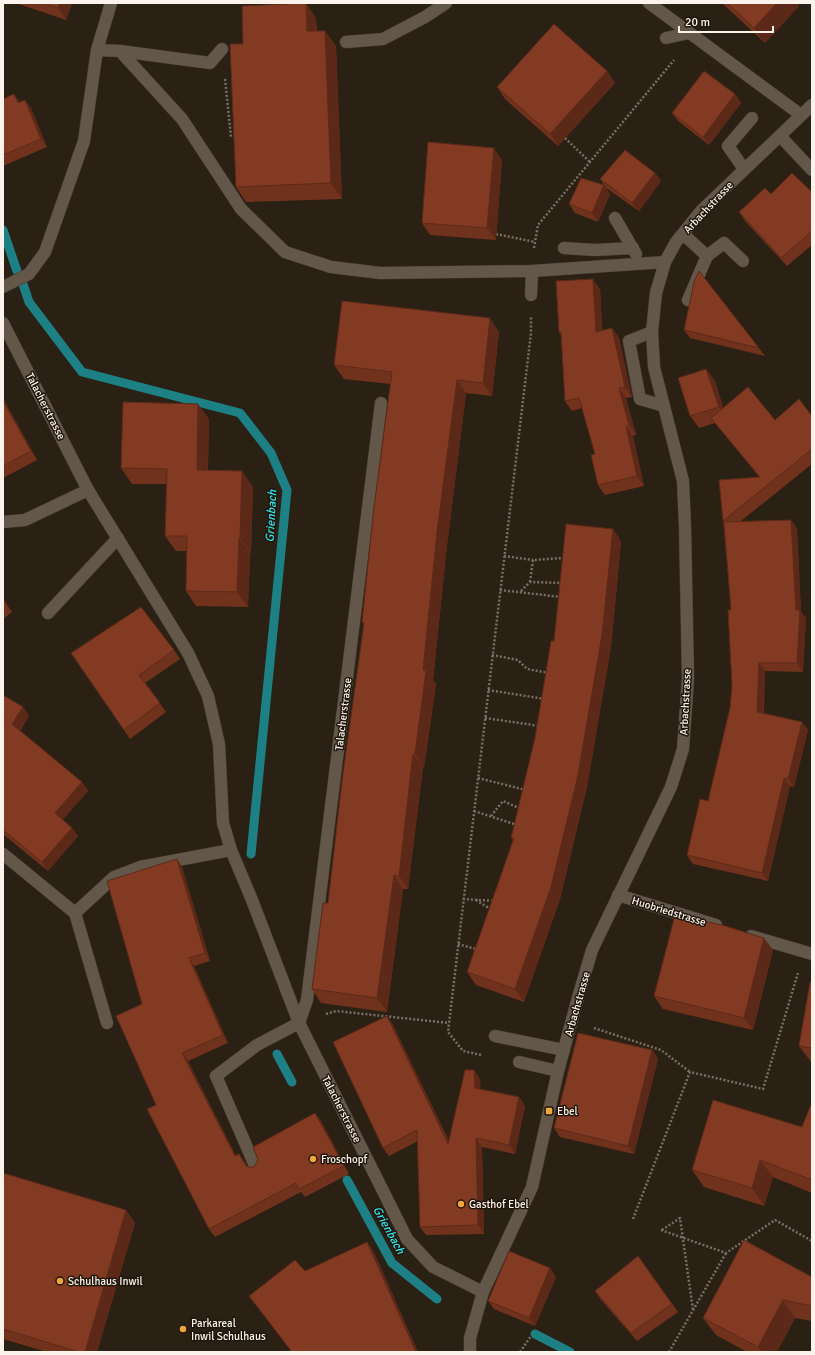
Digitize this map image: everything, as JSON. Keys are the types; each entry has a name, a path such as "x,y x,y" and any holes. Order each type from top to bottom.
{"street":[{"path":"3,286 29,274 45,252 84,141 98,50 111,3"},
{"path":"346,42 383,39 425,17 446,3"},
{"path":"649,3 801,115"},
{"path":"666,38 692,35"},
{"path":"98,50 120,51 210,63 222,49"},
{"path":"120,51 182,119 241,209 285,252 331,267 380,273 532,270 665,262"},
{"name":"Arbachstrasse","path":"470,1352 470,1338 473,1324 483,1292 532,1187 558,1070 592,950 671,787 683,749 688,678 683,481 654,367 652,332 656,293 665,262 676,242 701,211 812,105"},
{"path":"744,169 728,146 752,118"},
{"path":"780,136 812,170"},
{"path":"615,218 642,264"},
{"path":"683,234 707,256"},
{"path":"688,300 707,256 724,243 743,261"},
{"path":"564,248 595,250 633,248"},
{"path":"531,295 532,270"},
{"name":"Talacherstrasse","path":"3,323 88,490 188,653 208,696 219,744 223,823 231,850 252,900 299,1023 407,1239 433,1267 483,1292"},
{"path":"652,332 630,341 640,399 664,406"},
{"name":"Talacherstrasse","path":"299,1023 307,1000 381,403"},
{"path":"3,522 25,520 88,490"},
{"path":"48,613 118,538"},
{"path":"75,913 114,877 140,867 231,850"},
{"path":"3,854 75,913 107,1023"},
{"name":"Huobriedstrasse","path":"618,895 808,953"},
{"path":"256,1168 216,1076 257,1045 299,1023"},
{"path":"495,1036 564,1050"},
{"path":"519,1062 558,1070"}],"path":[{"path":"532,270 538,225 692,35"},
{"path":"210,63 225,79 231,136"},
{"path":"565,138 590,162"},
{"path":"496,234 535,242"},
{"path":"519,1062 463,1051 448,1032 448,1023 531,333 531,295"},
{"path":"504,556 533,560 572,558"},
{"path":"521,592 530,582 533,560"},
{"path":"530,582 569,583"},
{"path":"500,590 568,598"},
{"path":"492,655 518,660 527,669 556,675"},
{"path":"488,690 552,701"},
{"path":"485,718 542,726"},
{"path":"478,778 527,790"},
{"path":"491,816 503,801 523,809"},
{"path":"474,811 518,826"},
{"path":"463,899 498,901"},
{"path":"476,900 494,911"},
{"path":"458,944 480,951"},
{"path":"597,1029 661,1050 690,1072 763,1089 808,953"},
{"path":"299,1023 336,1011 448,1023"},
{"path":"633,1219 690,1072"},
{"path":"693,1310 682,1238 680,1218 661,1230 682,1238 726,1253"},
{"path":"669,1352 726,1253 775,1220 812,1240"},
{"path":"520,1352 531,1336"}],"building":[{"path":"43,3 60,3 58,8"},
{"path":"306,3 307,31 325,31 331,183 236,187 230,44 243,44 242,6"},
{"path":"727,3 777,3 754,28"},
{"path":"554,24 607,71 550,134 497,87"},
{"path":"704,71 735,94 703,137 672,113"},
{"path":"14,94 18,103 25,100 41,139 3,155 3,99"},
{"path":"428,142 494,148 487,228 422,223"},
{"path":"625,150 655,173 632,203 600,179"},
{"path":"792,173 812,192 812,231 781,258 739,212 765,188 771,194"},
{"path":"581,178 604,185 592,213 569,204"},
{"path":"699,271 759,348 684,330 694,282"},
{"path":"593,279 596,332 612,328 625,387 619,388 629,425 626,426 637,476 598,485 591,455 595,454 579,398 565,401 556,281"},
{"path":"342,301 490,318 483,383 457,380 437,532 423,670 426,671 415,754 413,754 399,876 394,875 377,998 312,989 323,903 328,903 342,781 364,623 362,622 374,507 392,372 334,365"},
{"path":"706,369 719,407 690,416 678,378"},
{"path":"748,387 775,420 799,399 812,416 812,449 723,521 719,480 760,477 711,418"},
{"path":"3,401 31,451 3,466"},
{"path":"123,402 198,404 197,470 242,471 237,592 186,591 187,536 165,536 167,469 121,468"},
{"path":"791,520 796,610 800,610 797,663 759,663 757,712 802,722 788,779 784,778 762,873 687,855 700,799 708,801 730,708 732,686 728,610 731,610 724,522"},
{"path":"566,524 613,529 602,635 578,775 551,887 515,989 467,972 514,838 511,838 535,738 551,641 554,641"},
{"path":"3,599 6,604 3,606"},
{"path":"141,607 174,650 139,675 160,703 124,730 71,653"},
{"path":"3,695 23,707 12,724 82,782 55,813 72,828 42,862 3,830"},
{"path":"177,859 205,953 189,958 223,1035 182,1053 235,1156 239,1154 246,1166 254,1167 258,1160 253,1147 315,1113 344,1166 299,1189 296,1183 209,1229 147,1109 156,1105 116,1016 142,1004 107,881"},
{"path":"675,915 722,925 764,938 744,1018 654,996"},
{"path":"810,982 812,982 812,1048 799,1046"},
{"path":"387,1016 448,1144 465,1070 474,1070 475,1088 519,1097 509,1145 476,1138 478,1225 420,1227 417,1130 383,1148 333,1042"},
{"path":"578,1033 652,1050 628,1146 554,1128"},
{"path":"713,1100 802,1127 812,1102 812,1180 760,1160 752,1188 692,1170"},
{"name":"Schulhaus Inwil","path":"3,1173 126,1210 85,1352 79,1352 3,1329"},
{"path":"744,1240 812,1277 812,1306 783,1300 758,1347 703,1318"},
{"path":"367,1242 416,1352 292,1352 249,1296 295,1260 305,1271"},
{"path":"509,1251 550,1268 529,1318 488,1301"},
{"path":"638,1256 672,1304 631,1333 595,1291"}],"waterway":[{"name":"Grienbach","path":"3,230 17,271"},
{"name":"Grienbach","path":"23,284 29,302 82,372 240,413 271,453 287,490 251,854"},
{"name":"Grienbach","path":"277,1054 292,1082"},
{"name":"Grienbach","path":"347,1180 392,1263 437,1299"},
{"name":"Grienbach","path":"535,1334 570,1352"}],"place":[{"name":"Ebel","path":"549,1111"},
{"name":"Froschopf","path":"313,1159"},
{"name":"Gasthof Ebel","path":"461,1204"},
{"name":"Schulhaus Inwil","path":"60,1281"},
{"name":"Parkareal Inwil Schulhaus","path":"183,1329"}]}
